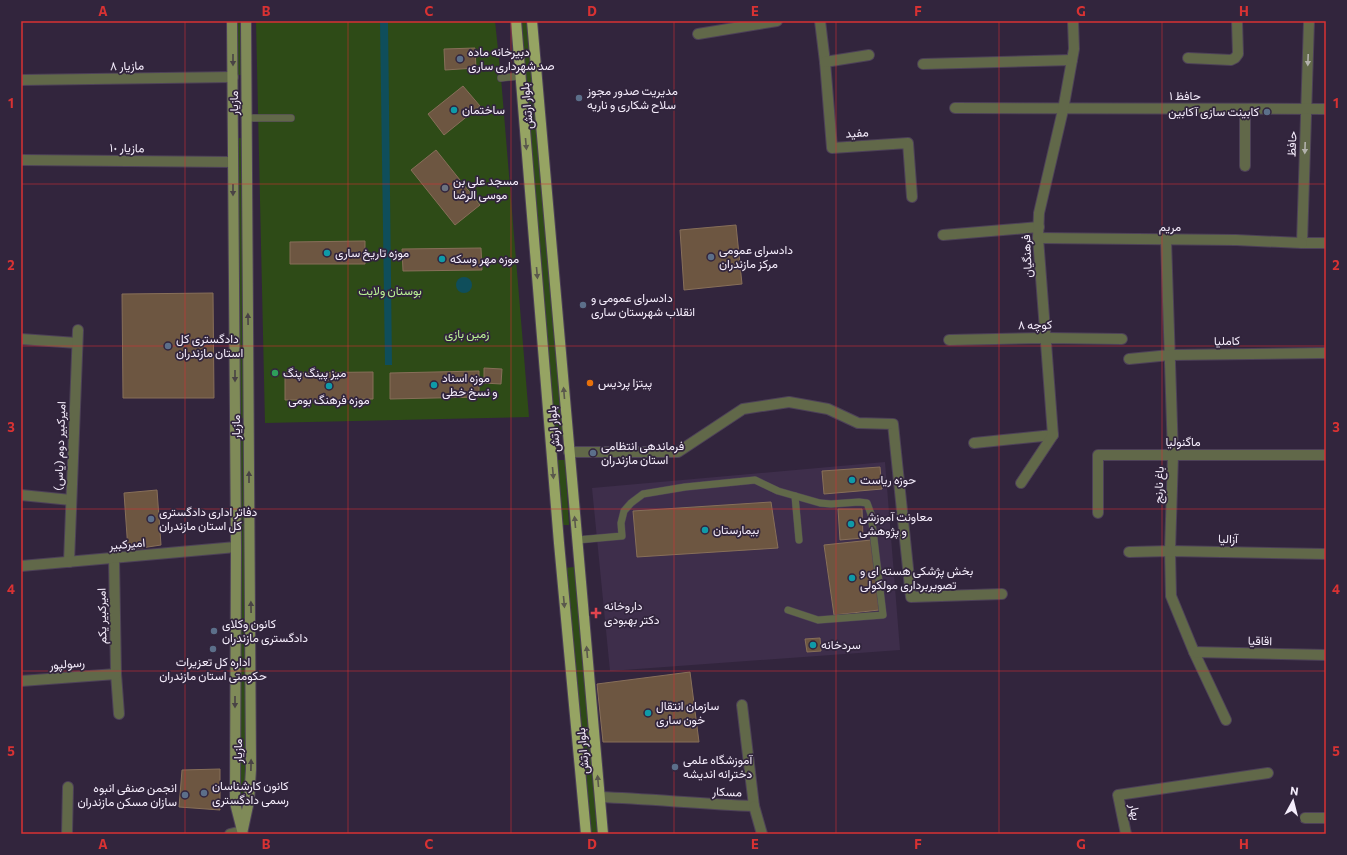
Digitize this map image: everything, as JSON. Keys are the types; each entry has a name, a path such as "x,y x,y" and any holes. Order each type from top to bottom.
{"main road":[{"name":"مازیار","path":"232,21 236,547 235,803 242,833"},
{"name":"مازیار","path":"242,833 249,801 251,769 246,21"},
{"name":"بلوار ارتش","path":"516,21 559,542 586,834"},
{"name":"بلوار ارتش","path":"532,21 603,834"},
{"path":"233,105 246,105"},
{"path":"235,422 249,421"},
{"path":"552,454 569,452"},
{"path":"559,542 577,540"},
{"path":"235,791 238,795 243,797 250,792"}],"street":[{"path":"698,34 777,21"},
{"name":"مفید","path":"820,21 832,148 908,143 912,197"},
{"name":"فرهنگیان","path":"1054,434 1038,238 1039,213 1063,110 1074,49 1074,21"},
{"path":"1188,58 1231,60 1235,58 1238,54 1237,21"},
{"name":"حافظ","path":"1302,243 1309,21"},
{"path":"825,62 869,55"},
{"path":"923,64 1072,60"},
{"name":"مازیار ٨","path":"21,80 233,77"},
{"name":"حافظ ۱","path":"955,108 1063,110 1326,110"},
{"path":"1245,109 1245,166"},
{"name":"مازیار ١٠","path":"21,160 233,162"},
{"path":"943,236 1039,227"},
{"name":"مریم","path":"1038,238 1236,240 1302,243"},
{"name":"باغ نارنج","path":"1166,240 1173,454 1170,551 1171,596 1194,652 1226,720"},
{"path":"1302,243 1326,243"},
{"name":"امیرکبیر دوم (یاس)","path":"69,562 78,330"},
{"name":"کوچه ۸","path":"948,340 1046,338 1122,339"},
{"path":"21,339 77,343"},
{"name":"کاملیا","path":"1129,359 1170,355 1326,353"},
{"path":"569,452 678,452 743,409 789,402 828,409 858,423 893,424 911,597 1002,594"},
{"path":"974,443 1054,434"},
{"path":"1021,483 1054,434"},
{"name":"ماگنولیا","path":"1098,513 1098,455 1326,455"},
{"path":"21,495 71,500"},
{"name":"امیرکبیر","path":"21,566 236,547"},
{"name":"آزالیا","path":"1129,552 1170,551 1326,554"},
{"name":"امیرکبیر یکم","path":"114,558 116,674 119,714"},
{"name":"اقاقیا","path":"1194,652 1326,655"},
{"name":"رسولپور","path":"21,681 116,674"},
{"name":"مسکار","path":"600,797 754,806 742,705"},
{"name":"بهار","path":"1126,834 1118,795 1268,773"},
{"path":"67,834 68,787"},
{"path":"754,806 762,834"},
{"path":"1305,818 1326,818"},
{"path":"230,834 242,833"}],"lane":[{"path":"501,78 521,76"},
{"path":"247,118 292,118"},
{"path":"577,540 622,536 621,523 624,511 643,494 685,487 755,480 778,491 820,503 867,503 871,514 883,615 818,620 788,610"},
{"path":"794,496 799,540"}],"shaded area":[{"path":"380,21 388,21 392,365 385,365"},
{"path":"464,277 471,282 472,285 467,292 464,293 457,288 456,285 461,278"},
{"path":"885,462 900,650 610,671 592,488"}],"green space":[{"path":"235,21 243,21 243,75 236,75"},
{"name":"بوستان ولایت","path":"256,21 495,21 529,417 265,423"},
{"path":"519,21 527,21 564,436 554,436"},
{"path":"237,138 243,138 246,418 237,418"},
{"path":"238,426 246,426 246,791 241,794 238,789"},
{"path":"556,460 565,460 569,525 561,525"},
{"path":"574,567 599,834 590,834 564,568"}],"building":[{"name":"دبیرخانه ماده صد شهرداری ساری","path":"475,48 476,68 445,70 444,49"},
{"name":"ساختمان","path":"463,86 480,106 444,135 428,114"},
{"name":"مسجد علی بن موسی الرضا","path":"436,150 480,205 455,225 411,170"},
{"name":"دادسرای عمومی مرکز مازندران","path":"736,225 742,284 684,290 680,230"},
{"name":"موزه تاریخ ساری","path":"365,241 365,264 290,264 290,242"},
{"name":"موزه مهر وسکه","path":"481,248 482,270 403,271 402,249"},
{"name":"دادگستری کل استان مازندران","path":"213,293 214,398 123,398 122,294"},
{"path":"484,368 502,369 501,384 484,383"},
{"name":"موزه اسناد و نسخ خطی","path":"479,371 479,397 390,399 390,373"},
{"name":"موزه فرهنگ بومی","path":"373,372 373,399 285,400 285,373"},
{"name":"حوزه ریاست","path":"880,467 882,489 824,494 822,471"},
{"name":"دفاتر اداری دادگستری کل استان مازندران","path":"157,490 161,545 128,550 124,493"},
{"name":"بیمارستان","path":"771,502 778,548 637,557 633,511"},
{"name":"معاونت آموزشی و پژوهشی","path":"838,509 862,509 863,538 840,540"},
{"name":"بخش پژشکی هسته ای و تصویربرداری مولکولی","path":"871,540 879,610 834,615 824,545"},
{"name":"سردخانه","path":"820,638 821,651 807,652 805,639"},
{"name":"سازمان انتقال خون ساری","path":"690,672 699,742 603,742 597,684"},
{"path":"220,769 220,810 179,807 182,770"}],"place":[{"name":"دبیرخانه ماده صد شهرداری ساری","path":"460,59"},
{"name":"مدیریت صدور مجوز سلاح شکاری و ناریه","path":"579,98"},
{"name":"ساختمان","path":"454,110"},
{"name":"کابینت سازی آکابین","path":"1267,112"},
{"name":"مسجد علی بن موسی الرضا","path":"445,188"},
{"name":"موزه تاریخ ساری","path":"327,253"},
{"name":"دادسرای عمومی مرکز مازندران","path":"711,257"},
{"name":"موزه مهر وسکه","path":"442,259"},
{"name":"دادسرای عمومی و انقلاب شهرستان ساری","path":"583,305"},
{"name":"دادگستری کل استان مازندران","path":"168,346"},
{"name":"میز پینگ پنگ","path":"275,373"},
{"name":"پیتزا پردیس","path":"590,383"},
{"name":"موزه اسناد و نسخ خطی","path":"434,385"},
{"name":"موزه فرهنگ بومی","path":"329,386"},
{"name":"فرماندهی انتظامی استان مازندران","path":"593,453"},
{"name":"حوزه ریاست","path":"852,480"},
{"name":"دفاتر اداری دادگستری کل استان مازندران","path":"151,519"},
{"name":"معاونت آموزشی و پژوهشی","path":"851,524"},
{"name":"بیمارستان","path":"705,530"},
{"name":"بخش پژشکی هسته ای و تصویربرداری مولکولی","path":"852,578"},
{"name":"داروخانه دکتر بهبودی","path":"596,613"},
{"name":"کانون وکلای دادگستری مازندران","path":"214,631"},
{"name":"سردخانه","path":"813,645"},
{"name":"اداره کل تعزیرات حکومتی استان مازندران","path":"213,649"},
{"name":"سازمان انتقال خون ساری","path":"648,713"},
{"name":"آموزشگاه علمی دخترانه اندیشه","path":"675,767"},
{"name":"کانون کارشناسان رسمی دادگستری","path":"204,793"},
{"name":"انجمن صنفی انبوه سازان مسکن مازندران","path":"185,795"}],"park label":[{"name":"زمین بازی","path":"467,334"}]}
